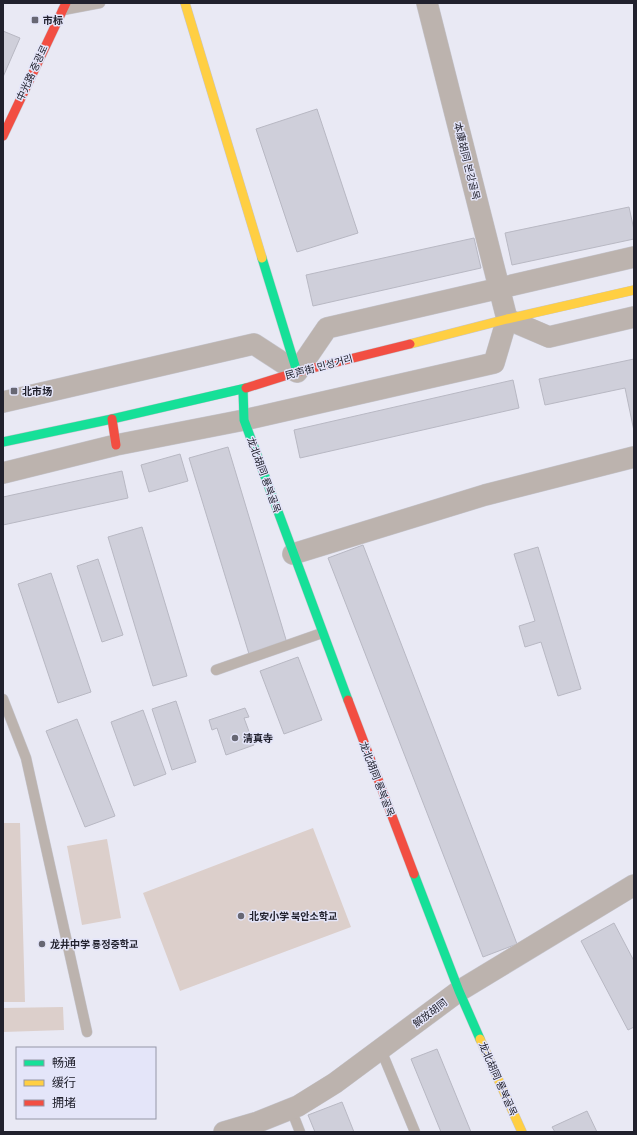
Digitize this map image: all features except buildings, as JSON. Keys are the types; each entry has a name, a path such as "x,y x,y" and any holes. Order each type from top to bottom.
{"street":[{"path":"185,3 297,372"},
{"name":"本康胡同 본강골목","path":"427,3 507,319"},
{"name":"中光路 중광로","path":"3,136 62,5"},
{"path":"297,372 327,328 634,257"},
{"name":"民声街 민성거리","path":"3,442 112,419 243,388 297,372 507,319 634,290"},
{"path":"3,473 116,445 244,420 494,363 507,319 549,337 634,317"},
{"path":"3,402 254,344 297,372"},
{"name":"龙北胡同 룡북골목","path":"243,388 244,420 322,633 459,991 522,1132"},
{"path":"112,419 116,445"},
{"path":"293,554 485,495 634,457"},
{"name":"解放胡同","path":"224,1132 258,1122 291,1109 335,1083 459,991 634,885"}],"lane":[{"path":"62,5 100,3"},
{"path":"216,670 322,633"},
{"path":"3,699 26,758 87,1032"},
{"path":"381,1050 415,1132"},
{"path":"291,1109 300,1132"}],"shaded area":[{"path":"3,823 20,823 25,1002 3,1002"},
{"path":"313,828 351,927 180,991 143,893"},
{"path":"107,839 121,918 82,925 67,846"},
{"path":"63,1007 64,1030 3,1032 3,1008"}],"traffic: fast":[{"path":"262,258 297,372"},
{"path":"3,442 246,388"},
{"path":"243,389 244,420 348,700"},
{"path":"414,874 459,991 480,1039"}],"traffic: slow":[{"path":"185,3 262,258"},
{"path":"410,344 507,319 634,290"},
{"path":"480,1039 522,1132"}],"traffic: jam":[{"path":"3,136 66,3"},
{"path":"246,388 297,372 410,344"},
{"path":"112,419 116,445"},
{"path":"348,700 414,874"}],"place":[{"name":"市标","path":"35,20"},
{"name":"北市场","path":"14,391"},
{"name":"清真寺","path":"235,738"},
{"name":"北安小学 북안소학교","path":"241,916"},
{"name":"龙井中学 룡정중학교","path":"42,944"}]}
